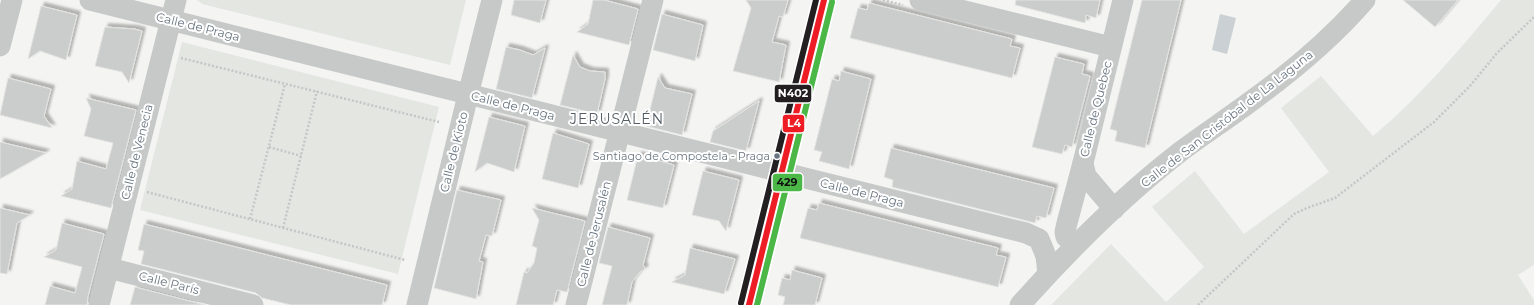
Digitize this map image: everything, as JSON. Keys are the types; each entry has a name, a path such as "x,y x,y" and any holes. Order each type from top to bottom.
{"street":[{"path":"0,46 12,0"},
{"name":"Calle de Praga","path":"90,0 1026,233 1039,239"},
{"name":"Calle de Venecia","path":"99,305 176,0"},
{"name":"Calle de Kioto","path":"417,305 492,0"},
{"name":"Calle de Jerusalén","path":"576,305 652,0"},
{"path":"749,305 824,0"},
{"path":"920,0 1111,47"},
{"name":"Calle de Quebec","path":"1114,209 1086,176 1083,163 1123,0"},
{"name":"Calle de San Cristóbal de La Laguna","path":"1020,305 1048,274 1074,238 1114,209 1180,152 1299,64 1365,0"},
{"path":"1074,238 1064,232 1083,163"},
{"path":"1048,274 1046,256 1039,239 1074,238"},
{"name":"Calle París","path":"108,268 253,305"}],"path":[{"path":"1198,305 1294,214 1335,198 1434,122 1470,86 1497,53 1534,17"},
{"path":"175,57 439,122"},
{"path":"250,219 285,84"},
{"path":"283,228 317,92"},
{"path":"269,147 301,156"},
{"path":"142,191 405,260"}],"shaded area":[{"path":"197,0 466,0 450,65 202,4"},
{"path":"1501,0 1534,0 1534,265 1518,275 1534,300 1534,305 1051,305 1111,244 1166,302 1204,267 1152,207 1195,171 1244,234 1329,172 1281,108 1321,76 1373,136 1408,105 1456,54"},
{"path":"1220,14 1236,18 1227,54 1212,50"},
{"path":"182,42 439,107 398,274 140,210"}],"building":[{"path":"514,0 546,0 540,23 511,15"},
{"path":"593,0 604,0 638,9 629,45 577,32 588,24"},
{"path":"746,0 788,0 783,17 779,16 772,42 786,45 779,82 733,71 751,8"},
{"path":"1016,0 1100,0 1096,18 1086,15 1085,23 1015,5"},
{"path":"1142,0 1181,0 1145,148 1115,141 1117,131 1110,129"},
{"path":"1403,0 1458,0 1435,27"},
{"path":"869,3 1012,39 1010,46 1020,48 1012,78 850,38 858,8 867,10"},
{"path":"41,6 77,15 66,60 40,51 28,59"},
{"path":"662,14 703,25 695,61 653,50"},
{"path":"105,27 142,31 129,83 122,72 95,66"},
{"path":"506,47 533,55 545,48 532,98 496,89"},
{"path":"573,55 580,67 590,71 605,72 605,79 597,114 560,105"},
{"path":"1055,57 1084,64 1082,74 1090,76 1072,147 1065,145 1062,154 1032,147"},
{"path":"841,71 871,79 849,169 819,161 822,152 814,150 832,79 839,81"},
{"path":"658,77 665,88 692,94 682,135 646,126"},
{"path":"8,78 51,89 44,116 52,128 0,115"},
{"path":"86,98 136,110 111,208 61,196 72,189 77,161 106,169 113,143 84,136 91,109"},
{"path":"759,101 746,151 710,142 713,131"},
{"path":"489,117 525,126 514,172 487,163 475,172"},
{"path":"553,133 589,144 578,188 542,179"},
{"path":"0,142 46,153 0,179"},
{"path":"891,148 1054,188 1046,218 1037,216 1035,223 892,187 893,180 884,177"},
{"path":"638,155 674,165 663,208 627,200"},
{"path":"703,171 739,180 726,231 719,221 692,215"},
{"path":"457,190 501,200 492,236 486,235 479,261 483,262 476,299 434,288"},
{"path":"819,203 998,248 996,255 1006,257 998,287 800,238 808,208 817,210"},
{"path":"0,208 30,215 17,223 7,274 0,273"},
{"path":"532,208 585,221 567,292 557,290 553,305 516,305 524,272 527,273 534,263 537,248 532,246 539,220"},
{"path":"62,223 104,234 87,305 45,305 50,286 75,293 82,267 44,257 56,250"},
{"path":"144,224 387,285 382,305 291,305 262,298 256,293 141,264 144,251 138,250"},
{"path":"608,227 650,238 643,265 645,269 640,272 632,282 627,305 602,305 612,266 599,263"},
{"path":"690,248 735,259 724,294 672,282 685,275"},
{"path":"792,270 822,278 815,305 783,305 785,297 778,295 782,278 790,280"},
{"path":"135,287 205,305 130,305"}],"transit line":[{"name":"N402","path":"741,303 816,0"},
{"name":"L4","path":"749,305 824,0"},
{"name":"429","path":"757,305 832,2"}],"place":[{"name":"Santiago de Compostela - Praga","path":"777,156"}],"district":[{"name":"JERUSALÉN","path":"617,119"}]}
